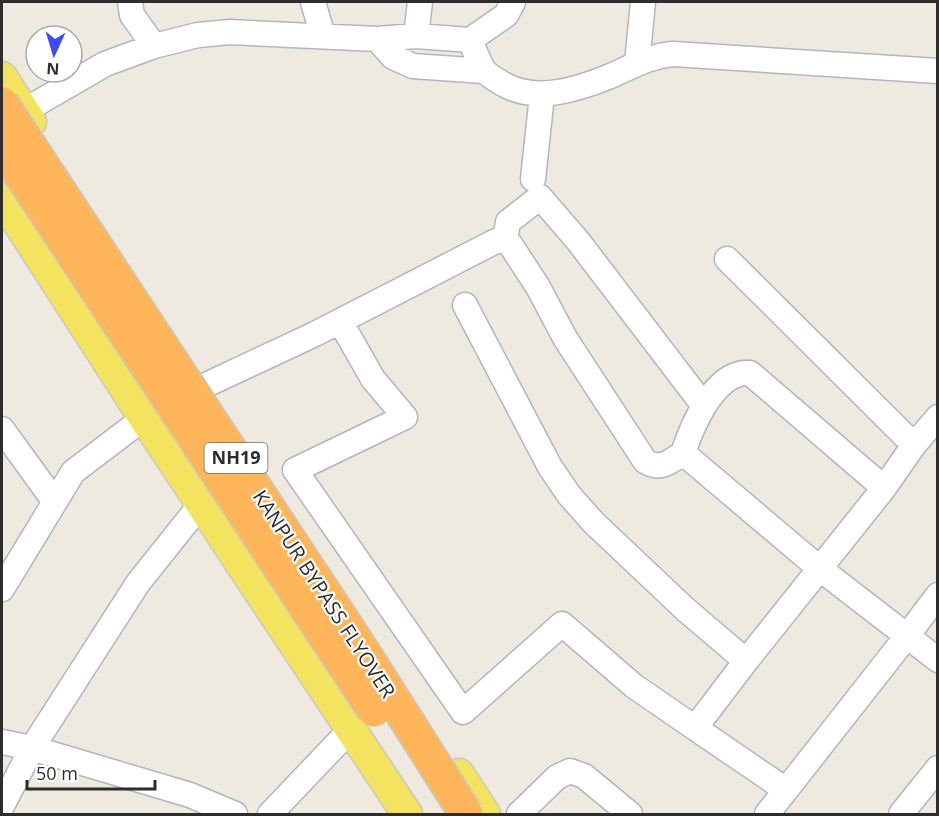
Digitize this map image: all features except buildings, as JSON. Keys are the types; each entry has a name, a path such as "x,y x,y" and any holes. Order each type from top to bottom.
{"highway":[{"name":"KANPUR BYPASS FLYOVER","path":"13,108 466,814"},
{"name":"KANPUR BYPASS FLYOVER","path":"2,146 442,814"}],"main road":[{"path":"2,77 13,108 206,385 485,814"},
{"path":"2,198 144,418 407,814"}],"street":[{"path":"130,2 132,15 154,46"},
{"path":"313,2 323,36"},
{"path":"416,36 420,2"},
{"path":"13,108 105,64 154,46 198,35 230,32 377,39 416,36 470,40 506,15 513,2"},
{"path":"637,63 643,2"},
{"path":"377,39 393,57 413,66 484,71 514,90 542,95 569,90 608,77 637,63 660,55 672,54 938,71"},
{"path":"470,40 484,71"},
{"path":"534,179 542,95"},
{"path":"505,240 508,222 540,197 578,241 704,406"},
{"path":"2,589 73,472 144,418 496,241 505,240 510,243 533,278 564,338 645,461 653,466 659,466 683,453 692,426 717,390 734,374 750,373 884,488"},
{"path":"727,260 914,445"},
{"path":"465,305 550,466 568,495 594,523 685,609 746,661"},
{"path":"340,321 373,379 405,417 296,470 463,712 562,624 634,686 786,790"},
{"path":"695,728 938,417"},
{"path":"2,429 55,502"},
{"path":"683,453 819,568 938,660"},
{"path":"2,806 32,748 138,583 201,504"},
{"path":"767,814 938,596"},
{"path":"270,814 351,729"},
{"path":"2,742 32,748 190,795 235,814"},
{"path":"902,814 938,768"},
{"path":"519,814 557,777 570,771 584,776 630,814"}]}
